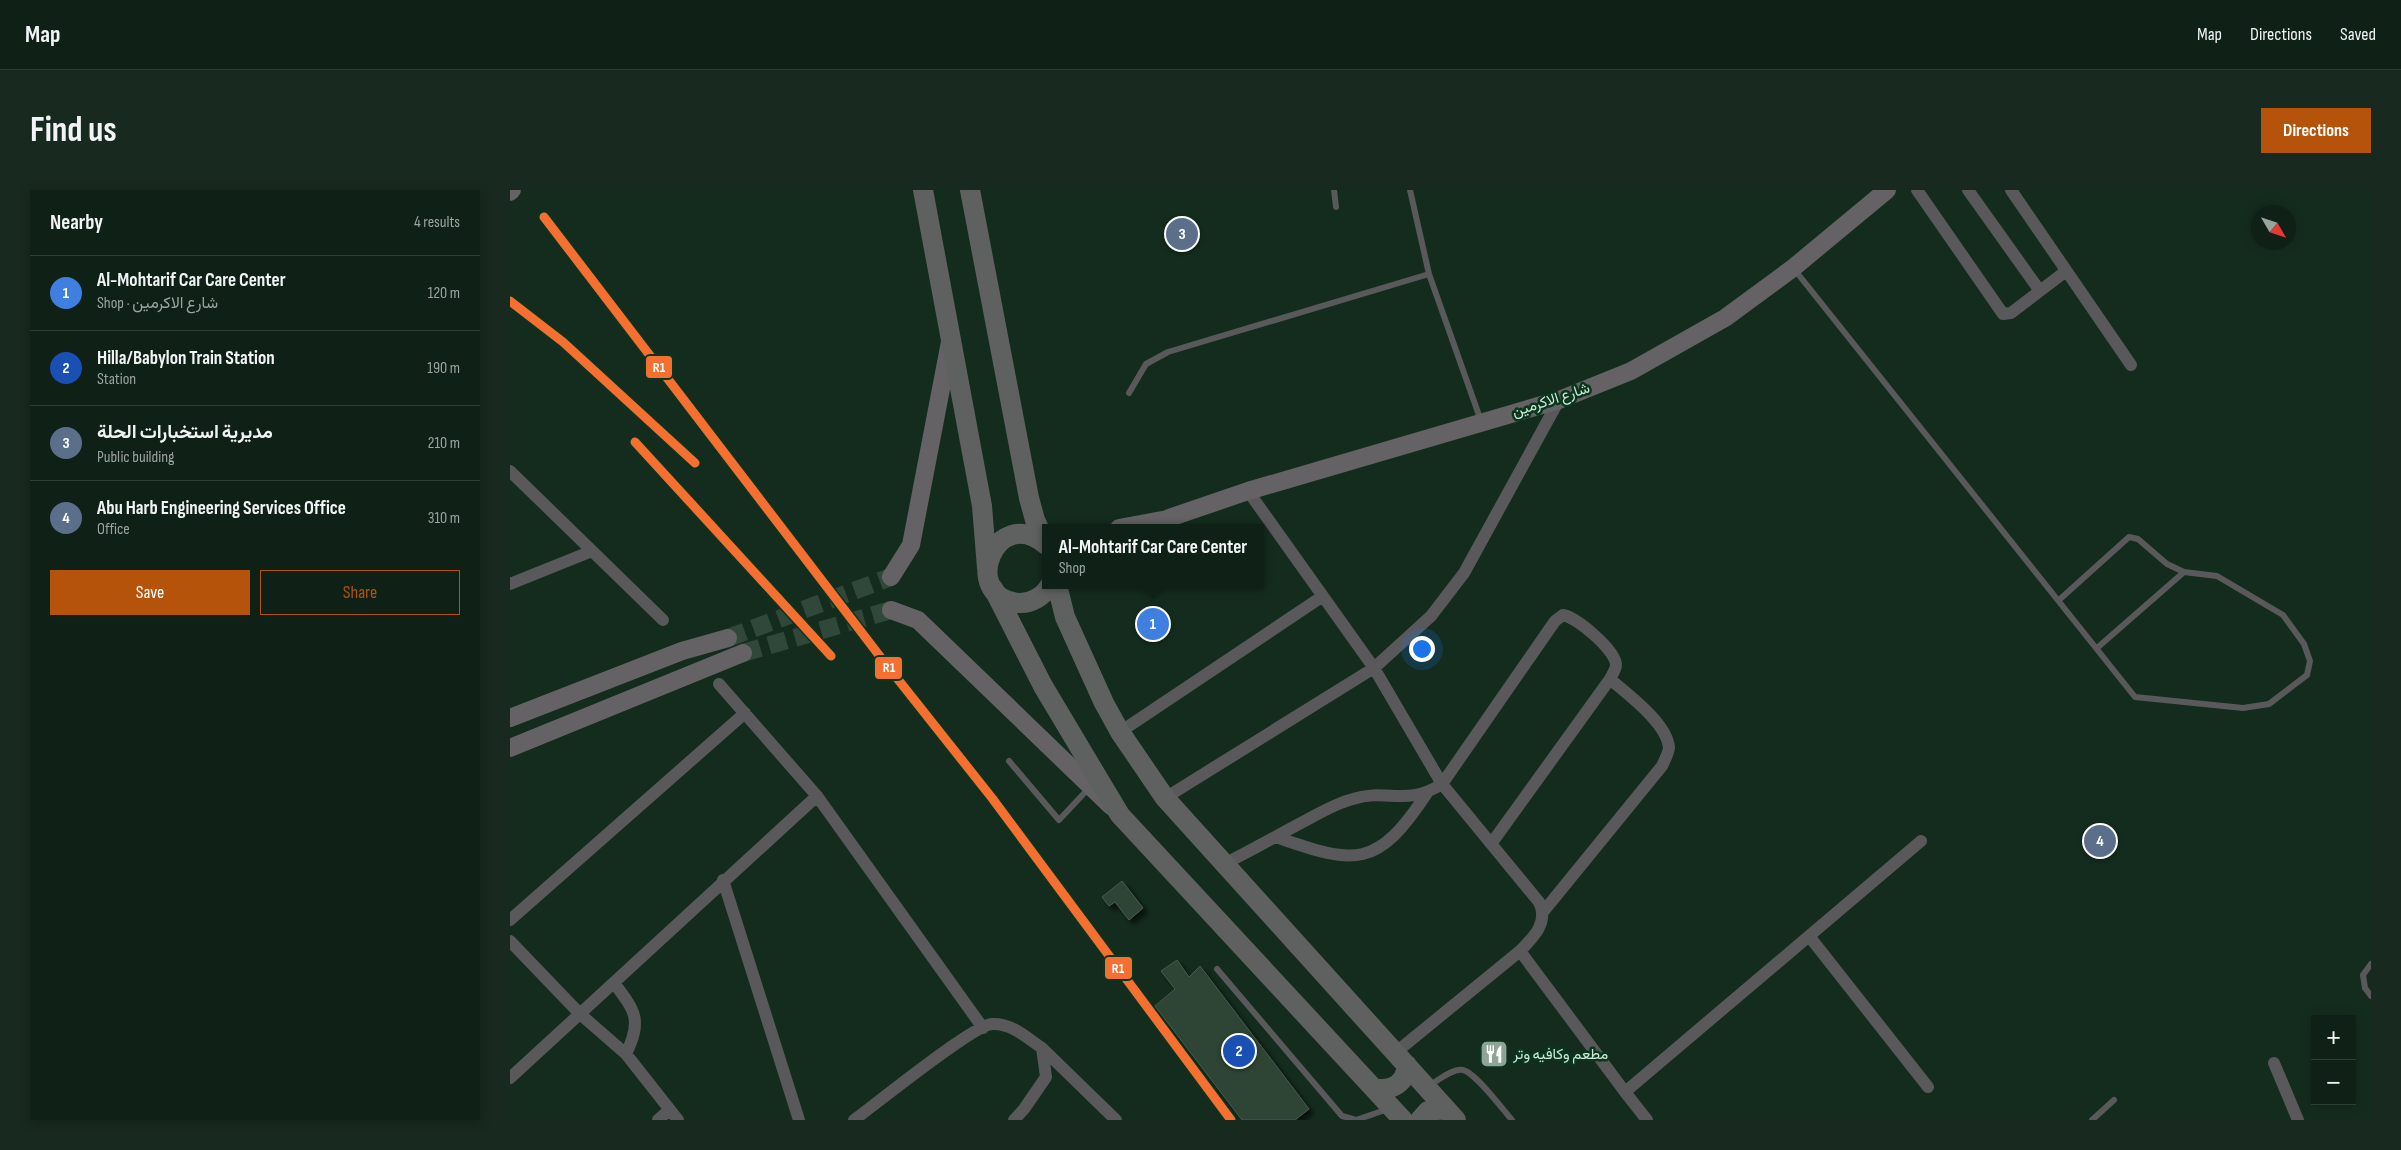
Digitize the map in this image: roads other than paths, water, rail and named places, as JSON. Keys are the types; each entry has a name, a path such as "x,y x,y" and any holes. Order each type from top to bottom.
{"main road":[{"path":"923,190 982,506 987,568 992,588 1043,686 1120,815 1397,1114"},
{"path":"970,190 1029,498 1040,538 1012,536 1002,540 994,547 987,568"},
{"path":"992,588 1005,599 1020,603 1031,601 1049,589"},
{"path":"1051,589 1120,732 1165,798 1451,1115"},
{"path":"1375,1089 1389,1089 1399,1084 1406,1072 1401,1059"},
{"path":"1420,1120 1428,1112 1451,1115"}],"street":[{"name":"شارع الاكرمين","path":"1139,524 1169,518 1248,491 1481,421 1559,400 1631,371 1716,323 1793,268 1887,190"},
{"path":"1917,190 2003,314 2011,313 2066,271"},
{"path":"1968,190 2040,291"},
{"path":"2011,190 2131,365"},
{"path":"891,577 911,545 951,339"},
{"path":"1165,798 1374,668 1430,616 1464,573 1559,400"},
{"path":"510,471 663,620"},
{"path":"1248,491 1374,668 1442,784 1538,902 1543,912 1542,923 1520,951 1401,1059"},
{"name":"شارع الاكرمين","path":"1158,524 1169,518"},
{"path":"510,584 592,551"},
{"path":"1120,732 1323,596"},
{"path":"891,610 918,620 1120,815"},
{"path":"1226,864 1328,809 1354,798 1381,795 1407,798 1427,793 1442,784 1555,620 1563,615 1571,616 1612,653 1617,666 1610,679 1491,844"},
{"path":"510,718 682,651 728,638"},
{"path":"510,748 743,653"},
{"path":"1543,912 1662,766 1669,749 1665,736 1655,721 1610,679"},
{"path":"719,684 817,796 983,1028"},
{"path":"510,920 745,713"},
{"path":"1276,837 1322,853 1351,857 1373,852 1408,822 1427,793"},
{"path":"510,1078 723,880 817,796"},
{"path":"1625,1092 1921,840"},
{"path":"723,880 799,1120"},
{"path":"1809,936 1928,1087"},
{"path":"510,941 580,1014 626,1054 678,1120"},
{"path":"1520,951 1648,1120"},
{"path":"614,983 634,1015 636,1033 626,1054"},
{"path":"854,1120 962,1039 990,1024 1010,1026 1042,1048 1116,1120"},
{"path":"1014,1120 1046,1077 1042,1048"},
{"path":"2274,1063 2298,1120"},
{"path":"658,1120 669,1110"}],"lane":[{"path":"1334,190 1336,207"},
{"path":"1410,190 1429,274 1481,421"},
{"path":"1793,268 2060,600 2134,697 2243,708 2269,704 2307,675 2310,662 2304,644 2283,615 2217,576 2184,572 2167,564 2138,539 2129,536 2060,600"},
{"path":"1129,393 1146,364 1168,352 1429,274"},
{"path":"2097,648 2184,572"},
{"path":"1010,761 1059,820 1090,787"},
{"path":"2371,964 2363,975 2365,988 2371,996"},
{"path":"1217,969 1342,1116 1356,1120 1397,1114"},
{"path":"1427,1087 1457,1071 1464,1070 1472,1076 1512,1120"},
{"path":"2092,1120 2114,1100"}],"tunnel":[{"path":"728,638 891,577"},
{"path":"743,653 891,610"}],"place":[{"name":"مديرية استخبارات الحلة","path":"1182,234"},
{"name":"Al-Mohtarif Car Care Center","path":"1153,624"},
{"name":"Abu Harb Engineering Services Office","path":"2100,841"},
{"name":"Hilla/Babylon Train Station","path":"1239,1051"},
{"name":"مطعم وكافيه وتر","path":"1494,1054"}]}
